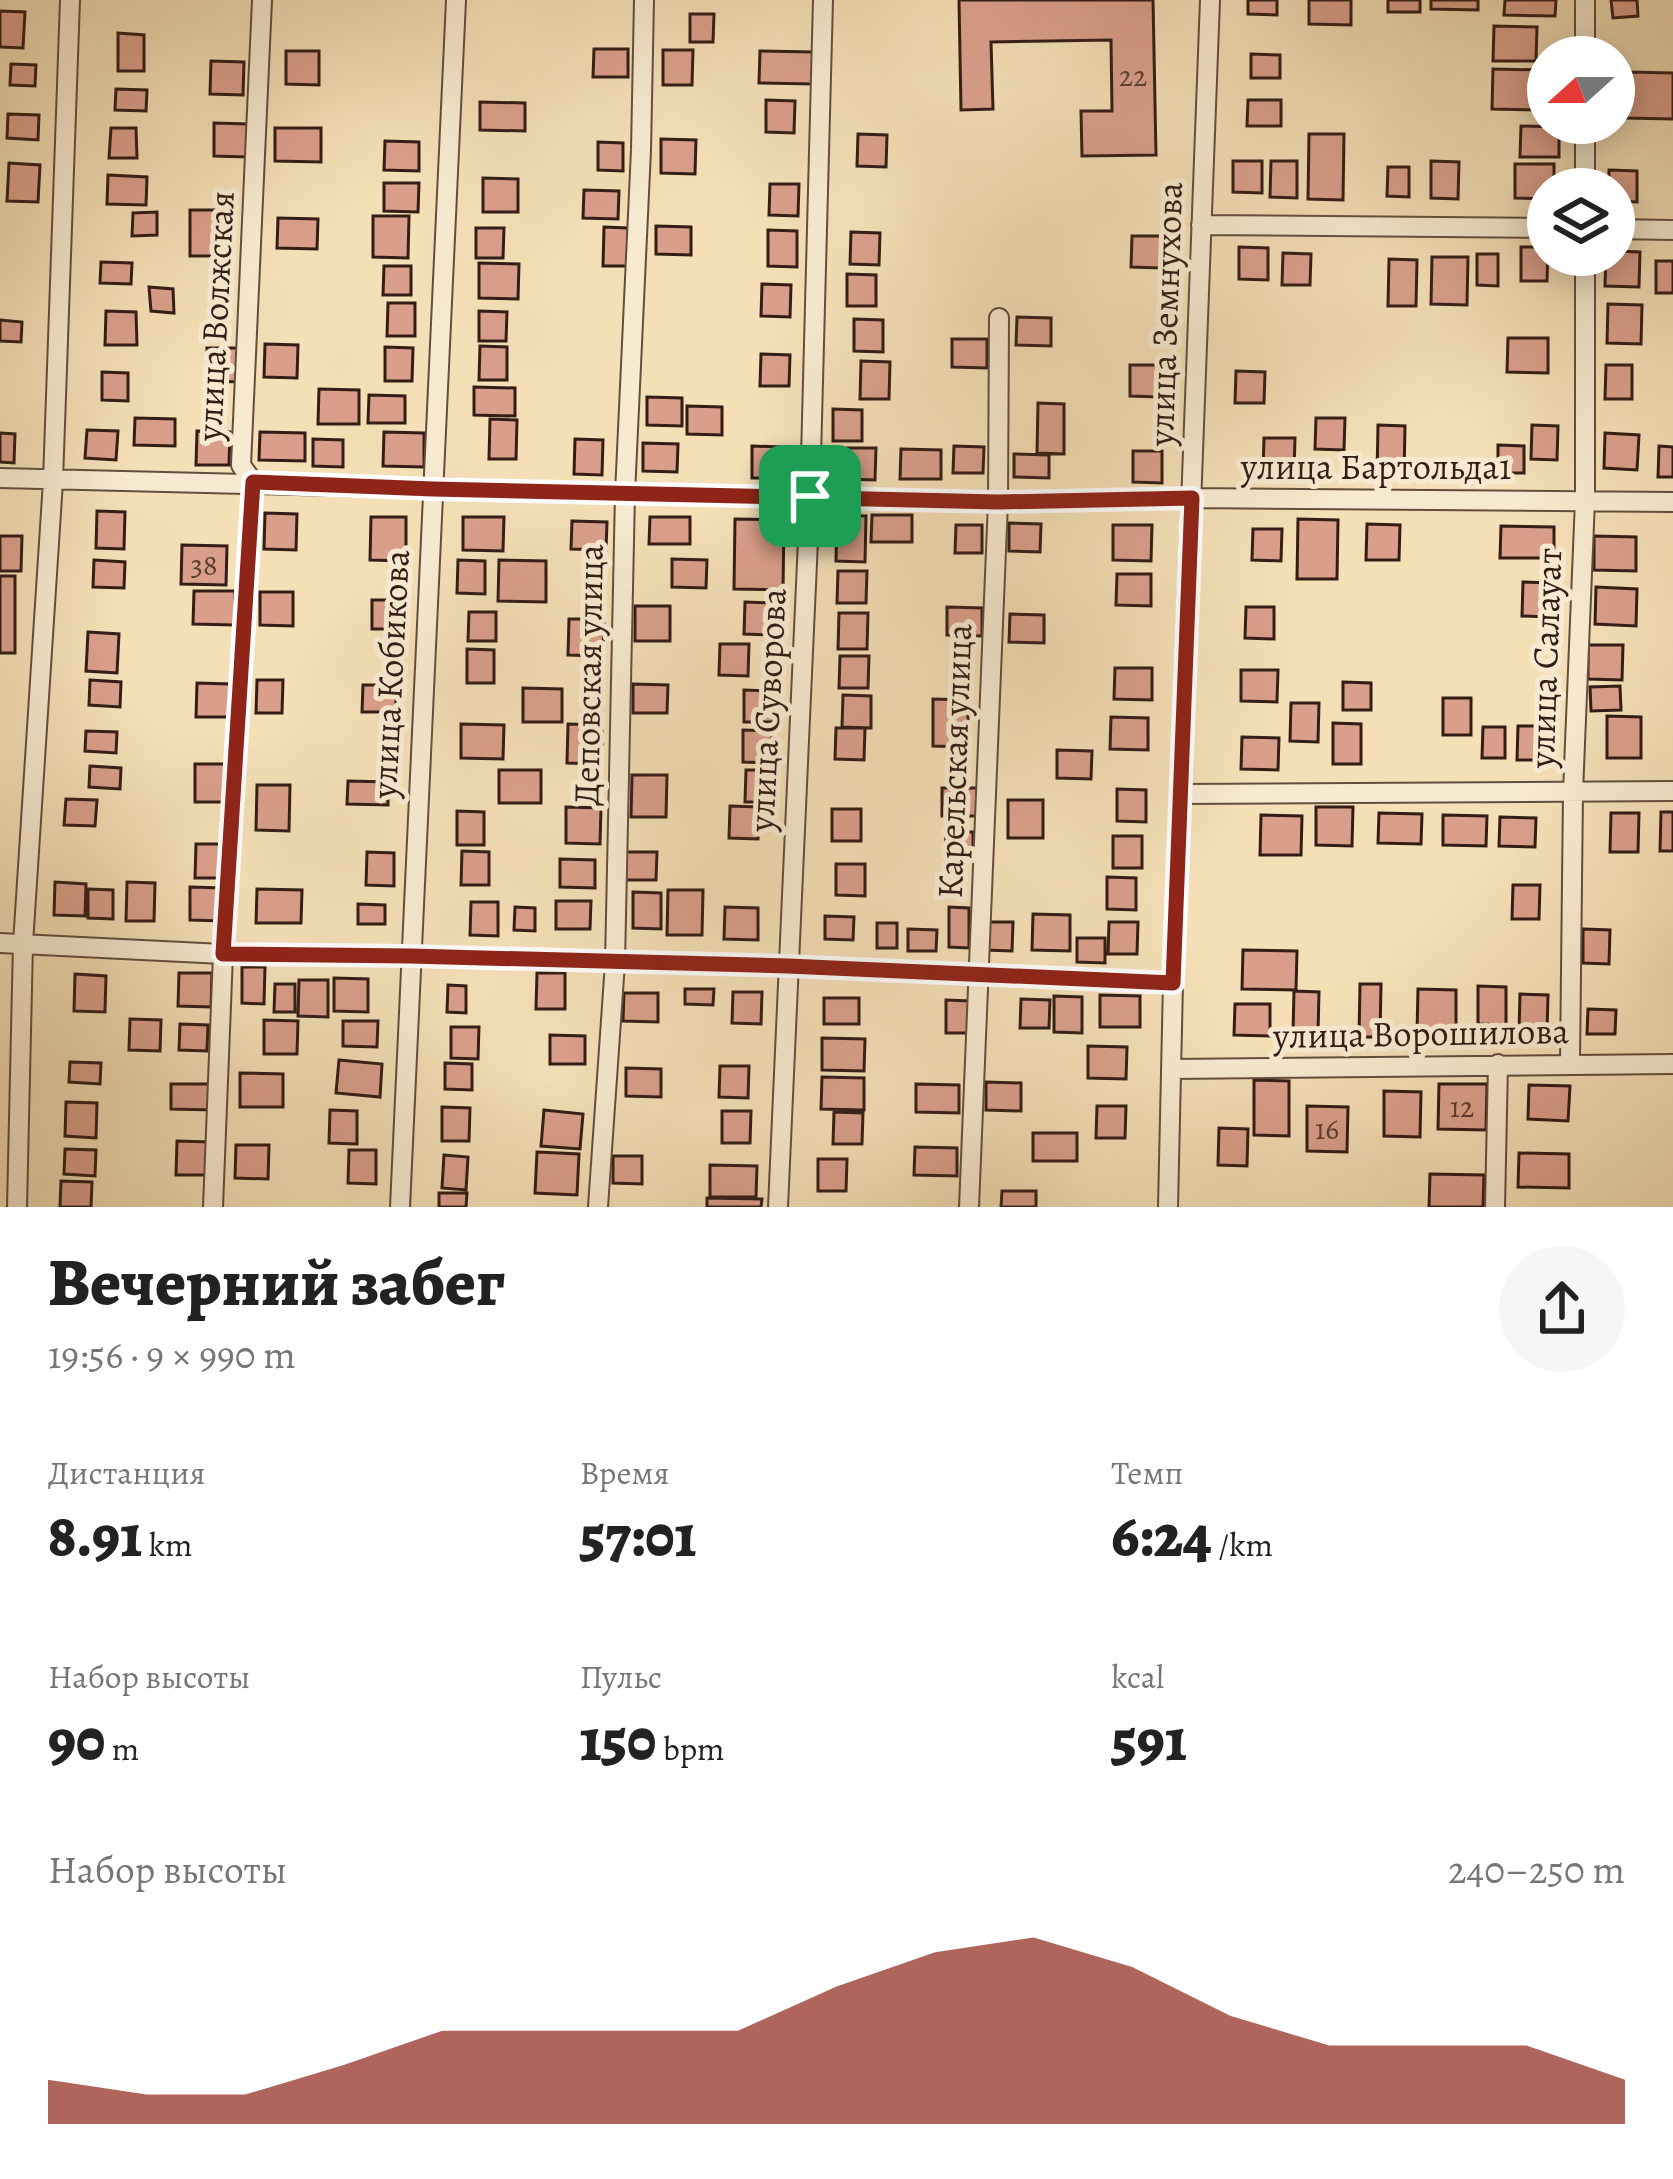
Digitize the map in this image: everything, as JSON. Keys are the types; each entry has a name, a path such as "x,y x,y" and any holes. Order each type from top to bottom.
{"street":[{"path":"16,1207 23,944 53,481 70,0"},
{"name":"улица Волжская","path":"213,1207 223,954 253,482 241,465 262,0"},
{"name":"улица Кобикова","path":"400,1207 456,0"},
{"name":"Деповская улица","path":"598,1207 615,963 625,494 644,0"},
{"name":"улица Суворова","path":"778,1207 810,496 823,0"},
{"name":"улица Земнухова","path":"1168,1207 1210,0"},
{"path":"1586,0 1586,36"},
{"path":"1202,225 1527,228"},
{"path":"1635,229 1673,230"},
{"name":"улица Салауат","path":"1570,1064 1573,792 1585,500 1585,276"},
{"name":"Карельская улица","path":"969,1207 998,502 1000,318"},
{"name":"улица Бартольда1","path":"0,478 998,502 1192,498 1673,502"},
{"path":"1180,794 1673,791"},
{"path":"0,943 223,954 788,966 1173,983"},
{"path":"1495,1207 1498,1064"},
{"name":"улица Ворошилова","path":"1171,1069 1673,1064"}],"building":[{"path":"959,0 1153,0 1156,155 1082,156 1081,111 1112,111 1111,40 991,42 993,109 961,110"},
{"path":"1248,0 1277,0 1277,15 1248,14"},
{"path":"1309,0 1351,0 1351,25 1309,24"},
{"path":"1388,0 1420,0 1420,12 1388,12"},
{"path":"1431,0 1478,0 1478,10 1431,9"},
{"path":"1505,0 1556,0 1555,16 1504,15"},
{"path":"1611,0 1637,0 1638,16 1613,18"},
{"path":"0,11 25,12 23,48 0,47"},
{"path":"690,14 714,14 713,42 690,42"},
{"path":"1494,26 1537,27 1537,36 1527,36 1527,61 1493,61"},
{"path":"118,33 144,35 144,71 118,71"},
{"path":"594,49 628,49 628,77 593,77"},
{"path":"663,50 693,50 692,85 663,85"},
{"path":"286,51 319,51 319,85 286,84"},
{"path":"760,51 813,52 812,84 759,83"},
{"path":"1251,54 1280,55 1280,78 1251,78"},
{"path":"211,61 244,62 243,95 210,94"},
{"path":"11,64 36,65 35,86 10,85"},
{"path":"1493,69 1527,70 1527,110 1492,109"},
{"path":"1635,72 1673,73 1673,119 1635,118"},
{"path":"116,89 147,90 146,111 115,110"},
{"path":"766,100 795,101 794,133 766,132"},
{"path":"1248,100 1281,100 1281,126 1247,126"},
{"path":"480,102 525,103 525,131 480,130"},
{"path":"8,114 39,115 38,140 7,138"},
{"path":"214,123 248,124 247,157 214,156"},
{"path":"1521,126 1527,126 1527,144 1559,144 1559,157 1520,157"},
{"path":"111,128 136,128 137,158 109,158"},
{"path":"275,128 321,128 321,162 275,161"},
{"path":"858,134 887,135 886,167 857,166"},
{"path":"1309,134 1344,134 1343,200 1308,199"},
{"path":"661,139 696,140 695,174 661,173"},
{"path":"385,141 419,142 419,171 384,170"},
{"path":"598,142 623,143 623,171 598,170"},
{"path":"1233,161 1262,161 1262,193 1233,192"},
{"path":"1271,161 1297,161 1297,198 1270,197"},
{"path":"1431,161 1459,162 1458,199 1431,198"},
{"path":"9,163 40,165 38,202 7,201"},
{"path":"1515,164 1554,164 1554,168 1527,168 1527,198 1515,198"},
{"path":"1388,167 1409,167 1409,197 1387,196"},
{"path":"108,175 147,177 146,205 107,204"},
{"path":"483,178 518,179 518,212 483,212"},
{"path":"384,183 419,183 418,212 384,211"},
{"path":"770,184 799,184 798,216 769,215"},
{"path":"584,190 619,191 618,219 583,218"},
{"path":"190,210 215,210 214,256 190,256"},
{"path":"157,212 157,235 132,236 133,213"},
{"path":"373,216 409,216 408,258 373,257"},
{"path":"278,218 318,219 317,249 277,248"},
{"path":"656,226 691,227 691,255 656,254"},
{"path":"604,227 628,228 627,266 603,266"},
{"path":"476,228 504,228 503,258 476,258"},
{"path":"768,230 797,231 797,267 768,266"},
{"path":"851,232 880,233 879,265 850,264"},
{"path":"1132,236 1161,236 1160,268 1131,267"},
{"path":"1239,247 1268,248 1268,280 1239,279"},
{"path":"1521,247 1527,247 1527,276 1547,276 1547,281 1521,281"},
{"path":"1635,252 1640,252 1639,287 1605,286 1605,276 1635,276"},
{"path":"1283,253 1311,254 1310,285 1282,285"},
{"path":"1477,254 1498,254 1498,286 1477,285"},
{"path":"1432,257 1468,257 1467,305 1431,304"},
{"path":"1389,259 1417,260 1416,306 1388,306"},
{"path":"1656,261 1673,261 1673,293 1656,293"},
{"path":"101,262 132,263 131,284 100,283"},
{"path":"479,263 519,264 518,299 479,298"},
{"path":"384,266 411,266 411,295 383,295"},
{"path":"847,274 876,275 876,306 847,306"},
{"path":"762,284 791,285 790,317 761,316"},
{"path":"149,287 173,289 174,313 151,311"},
{"path":"388,303 415,303 415,336 387,336"},
{"path":"1608,304 1642,305 1641,344 1607,343"},
{"path":"106,311 136,312 137,345 105,345"},
{"path":"479,311 507,312 506,341 479,341"},
{"path":"1017,317 1051,318 1051,346 1016,345"},
{"path":"854,319 883,320 883,352 854,351"},
{"path":"0,320 22,322 21,342 0,341"},
{"path":"1508,338 1548,338 1548,373 1507,372"},
{"path":"952,339 987,339 987,368 952,367"},
{"path":"265,344 298,345 297,378 264,377"},
{"path":"480,346 507,347 507,380 479,380"},
{"path":"385,347 413,348 412,381 385,381"},
{"path":"207,348 240,348 240,382 207,381"},
{"path":"761,354 790,355 789,386 760,386"},
{"path":"861,361 890,362 889,399 860,399"},
{"path":"1130,365 1159,365 1159,397 1130,396"},
{"path":"1606,365 1632,365 1632,399 1605,399"},
{"path":"1236,371 1265,372 1264,403 1235,403"},
{"path":"102,372 128,373 128,401 102,400"},
{"path":"474,387 515,388 515,416 474,415"},
{"path":"319,389 359,390 359,424 318,424"},
{"path":"369,395 405,396 405,423 368,423"},
{"path":"647,397 682,398 682,426 647,425"},
{"path":"1038,403 1064,404 1064,454 1037,453"},
{"path":"687,406 722,407 722,435 687,434"},
{"path":"833,409 862,410 862,441 833,441"},
{"path":"135,418 175,419 175,446 134,445"},
{"path":"1316,418 1345,418 1344,450 1315,449"},
{"path":"490,419 517,420 516,459 489,459"},
{"path":"1378,425 1405,426 1404,477 1377,476"},
{"path":"1532,425 1558,426 1557,460 1531,459"},
{"path":"87,430 118,431 116,460 85,458"},
{"path":"197,431 230,432 229,465 196,465"},
{"path":"260,432 305,433 305,461 259,460"},
{"path":"384,432 424,433 424,467 383,466"},
{"path":"0,433 15,434 14,463 0,462"},
{"path":"1605,433 1639,435 1637,470 1604,468"},
{"path":"1264,438 1295,438 1294,471 1263,471"},
{"path":"313,439 343,440 343,467 313,466"},
{"path":"575,439 603,440 602,475 574,474"},
{"path":"643,443 678,444 677,472 643,471"},
{"path":"1498,445 1524,446 1524,473 1498,473"},
{"path":"752,446 781,447 781,478 752,478"},
{"path":"954,446 984,447 983,473 953,473"},
{"path":"1659,446 1673,447 1673,477 1658,477"},
{"path":"847,448 876,448 875,480 846,479"},
{"path":"901,449 941,450 941,479 900,479"},
{"path":"1133,451 1162,451 1162,483 1133,482"},
{"path":"1014,454 1049,455 1049,478 1014,477"},
{"path":"97,511 125,512 124,549 96,548"},
{"path":"265,513 297,514 296,550 264,549"},
{"path":"837,515 866,516 865,562 836,561"},
{"path":"872,515 912,515 912,542 871,542"},
{"path":"371,517 406,517 406,561 370,560"},
{"path":"463,517 504,517 503,551 463,550"},
{"path":"650,517 690,517 690,544 649,544"},
{"path":"735,519 784,520 783,590 734,589"},
{"path":"1298,519 1338,520 1337,579 1297,579"},
{"path":"572,521 607,522 606,550 571,549"},
{"path":"1009,523 1041,524 1040,552 1009,551"},
{"path":"1367,524 1400,525 1399,560 1366,560"},
{"path":"956,525 982,525 982,553 955,553"},
{"path":"1113,525 1152,525 1151,561 1113,560"},
{"path":"1501,526 1554,527 1554,558 1500,558"},
{"path":"1253,529 1282,529 1281,561 1252,560"},
{"path":"0,536 22,536 21,571 0,571"},
{"path":"1594,536 1636,537 1636,571 1594,570"},
{"path":"182,545 227,546 226,585 181,584"},
{"path":"672,559 707,560 706,588 672,587"},
{"path":"94,560 125,562 124,588 93,587"},
{"path":"458,560 485,561 485,594 457,593"},
{"path":"499,560 546,561 546,602 498,601"},
{"path":"838,571 867,571 866,603 837,603"},
{"path":"1117,574 1151,574 1151,606 1116,605"},
{"path":"0,576 15,576 15,653 0,653"},
{"path":"1523,582 1550,583 1549,617 1522,616"},
{"path":"1596,587 1637,589 1636,626 1595,624"},
{"path":"194,591 235,591 234,625 193,624"},
{"path":"260,592 293,592 293,626 260,625"},
{"path":"372,600 400,600 399,629 372,629"},
{"path":"745,602 774,603 773,635 744,634"},
{"path":"635,606 670,606 670,641 635,641"},
{"path":"947,607 982,608 982,636 947,635"},
{"path":"1246,607 1274,607 1274,639 1245,638"},
{"path":"469,612 496,612 496,641 468,641"},
{"path":"839,613 868,613 867,649 838,649"},
{"path":"1010,614 1044,615 1044,643 1009,642"},
{"path":"569,619 604,619 603,656 568,655"},
{"path":"88,632 119,634 117,673 86,671"},
{"path":"720,644 749,644 748,676 719,675"},
{"path":"1588,645 1623,645 1622,680 1588,679"},
{"path":"467,649 494,650 494,683 467,683"},
{"path":"840,656 869,656 868,688 839,688"},
{"path":"1115,668 1152,668 1152,700 1114,699"},
{"path":"1241,670 1278,670 1277,702 1241,701"},
{"path":"90,680 121,682 120,707 89,705"},
{"path":"257,680 283,680 282,713 256,713"},
{"path":"1343,682 1371,683 1371,710 1343,710"},
{"path":"197,683 230,684 230,717 196,717"},
{"path":"633,684 668,685 667,713 633,713"},
{"path":"363,685 396,685 396,712 362,712"},
{"path":"1620,686 1621,710 1591,711 1590,687"},
{"path":"523,688 562,689 562,722 523,722"},
{"path":"744,690 773,691 773,722 744,722"},
{"path":"843,695 871,696 871,728 842,727"},
{"path":"1443,698 1471,698 1471,735 1443,735"},
{"path":"933,699 968,700 968,747 933,746"},
{"path":"1291,703 1319,703 1318,742 1290,741"},
{"path":"1607,716 1641,717 1641,758 1607,758"},
{"path":"1111,717 1148,718 1148,750 1110,749"},
{"path":"1333,723 1361,724 1361,764 1333,764"},
{"path":"461,724 504,725 503,759 461,758"},
{"path":"568,724 602,725 602,764 567,763"},
{"path":"1518,726 1545,726 1544,760 1517,760"},
{"path":"1483,727 1505,727 1505,758 1482,758"},
{"path":"836,728 865,728 864,760 835,759"},
{"path":"743,730 772,731 772,763 743,762"},
{"path":"86,731 117,732 116,753 85,751"},
{"path":"1242,737 1279,738 1278,770 1241,769"},
{"path":"1057,750 1092,751 1091,779 1057,778"},
{"path":"195,764 228,764 228,802 195,802"},
{"path":"90,766 121,768 120,789 89,787"},
{"path":"499,770 541,770 541,803 499,803"},
{"path":"746,770 775,770 774,802 745,802"},
{"path":"632,775 667,775 666,817 631,817"},
{"path":"348,781 388,782 388,805 347,804"},
{"path":"257,785 290,785 289,831 256,830"},
{"path":"942,788 977,788 977,816 942,816"},
{"path":"1117,789 1146,790 1146,822 1117,821"},
{"path":"66,799 97,800 95,826 64,825"},
{"path":"1008,800 1043,800 1043,838 1008,838"},
{"path":"730,806 759,807 758,839 729,838"},
{"path":"566,807 601,808 600,844 566,843"},
{"path":"1316,807 1353,807 1352,846 1316,845"},
{"path":"832,809 861,809 861,841 832,841"},
{"path":"457,811 484,812 484,845 457,845"},
{"path":"1661,812 1673,812 1673,851 1660,851"},
{"path":"1379,813 1422,814 1421,844 1378,843"},
{"path":"1611,813 1639,813 1638,852 1610,852"},
{"path":"1261,815 1302,816 1301,855 1260,855"},
{"path":"1443,815 1487,816 1486,846 1443,845"},
{"path":"1500,817 1536,818 1535,847 1499,846"},
{"path":"946,832 973,832 973,860 945,860"},
{"path":"1113,836 1142,836 1142,868 1113,868"},
{"path":"196,844 222,844 222,878 195,878"},
{"path":"462,851 489,852 489,885 461,885"},
{"path":"367,852 394,853 394,886 366,885"},
{"path":"622,852 657,852 656,880 621,880"},
{"path":"560,859 595,860 595,888 560,887"},
{"path":"836,864 865,864 865,896 836,895"},
{"path":"1107,877 1136,878 1136,910 1107,909"},
{"path":"55,882 86,884 85,916 54,915"},
{"path":"127,882 155,883 154,921 126,921"},
{"path":"1513,885 1540,885 1539,919 1512,919"},
{"path":"190,887 223,888 223,921 190,920"},
{"path":"88,889 113,890 113,919 88,918"},
{"path":"257,889 302,890 301,923 256,923"},
{"path":"668,890 703,890 702,935 667,935"},
{"path":"633,892 661,893 661,929 633,928"},
{"path":"556,901 591,901 590,929 556,929"},
{"path":"471,902 498,902 498,936 470,935"},
{"path":"358,904 385,905 385,924 358,924"},
{"path":"515,907 535,908 535,931 514,930"},
{"path":"725,907 758,908 758,940 724,939"},
{"path":"949,907 969,908 969,948 949,947"},
{"path":"1033,914 1070,915 1070,951 1032,950"},
{"path":"825,916 854,917 853,940 825,939"},
{"path":"985,922 1013,922 1012,951 984,950"},
{"path":"1109,922 1138,922 1137,954 1108,954"},
{"path":"877,923 897,923 897,948 877,948"},
{"path":"908,929 937,930 936,951 908,951"},
{"path":"1583,929 1610,930 1609,964 1583,963"},
{"path":"1077,938 1105,938 1105,963 1077,962"},
{"path":"1243,950 1297,951 1296,990 1242,989"},
{"path":"242,967 265,967 264,1004 242,1003"},
{"path":"179,973 212,973 211,1007 178,1006"},
{"path":"537,973 565,973 565,1009 536,1009"},
{"path":"75,974 106,976 105,1012 74,1011"},
{"path":"334,978 368,979 368,1012 334,1011"},
{"path":"299,980 328,980 328,1017 298,1016"},
{"path":"275,984 295,984 295,1012 274,1012"},
{"path":"1360,984 1381,984 1380,1037 1359,1037"},
{"path":"448,985 466,986 466,1013 447,1012"},
{"path":"1478,986 1506,987 1506,1025 1478,1024"},
{"path":"685,989 714,989 713,1005 685,1004"},
{"path":"1418,989 1456,990 1456,1035 1417,1034"},
{"path":"1294,991 1319,992 1318,1033 1293,1033"},
{"path":"733,992 762,992 761,1024 732,1023"},
{"path":"624,993 658,993 658,1022 623,1021"},
{"path":"1520,994 1548,995 1547,1032 1519,1032"},
{"path":"1100,995 1140,996 1140,1027 1100,1027"},
{"path":"1054,996 1082,997 1082,1033 1054,1032"},
{"path":"824,998 859,998 859,1024 824,1024"},
{"path":"1021,999 1050,1000 1049,1028 1020,1028"},
{"path":"946,1000 970,1001 969,1033 946,1033"},
{"path":"1235,1004 1270,1004 1270,1036 1234,1035"},
{"path":"1588,1009 1616,1010 1615,1034 1587,1034"},
{"path":"130,1019 161,1020 160,1051 129,1050"},
{"path":"264,1020 298,1021 297,1054 264,1054"},
{"path":"343,1021 378,1021 377,1047 343,1046"},
{"path":"180,1024 208,1025 207,1051 179,1050"},
{"path":"451,1027 479,1027 478,1059 451,1058"},
{"path":"550,1035 585,1036 585,1064 550,1064"},
{"path":"822,1038 865,1039 864,1071 822,1070"},
{"path":"1088,1046 1127,1047 1126,1079 1088,1078"},
{"path":"339,1060 382,1064 380,1097 336,1093"},
{"path":"70,1062 101,1063 100,1084 69,1082"},
{"path":"445,1063 472,1064 472,1090 445,1089"},
{"path":"720,1066 749,1066 748,1098 719,1097"},
{"path":"626,1068 661,1069 661,1097 626,1096"},
{"path":"240,1073 283,1074 283,1107 240,1107"},
{"path":"822,1077 864,1078 864,1110 821,1109"},
{"path":"1254,1080 1289,1081 1289,1136 1254,1135"},
{"path":"986,1082 1021,1083 1021,1111 986,1110"},
{"path":"171,1084 213,1084 213,1110 171,1109"},
{"path":"916,1084 959,1085 959,1113 916,1112"},
{"path":"1439,1084 1487,1084 1486,1130 1438,1129"},
{"path":"1529,1085 1570,1086 1568,1121 1528,1119"},
{"path":"1384,1091 1421,1092 1420,1137 1384,1136"},
{"path":"66,1102 97,1103 96,1138 65,1136"},
{"path":"1097,1106 1126,1106 1125,1138 1096,1138"},
{"path":"1307,1106 1348,1107 1347,1152 1307,1151"},
{"path":"442,1107 470,1108 469,1141 442,1141"},
{"path":"330,1110 357,1111 357,1144 329,1143"},
{"path":"544,1110 583,1114 580,1149 541,1146"},
{"path":"722,1111 751,1111 750,1143 722,1143"},
{"path":"834,1112 863,1113 862,1144 833,1144"},
{"path":"1219,1128 1248,1129 1247,1166 1218,1165"},
{"path":"1033,1133 1077,1133 1077,1161 1033,1161"},
{"path":"177,1141 210,1142 210,1175 176,1175"},
{"path":"236,1145 269,1145 268,1179 235,1178"},
{"path":"915,1147 957,1148 957,1176 914,1175"},
{"path":"65,1149 96,1150 95,1176 64,1174"},
{"path":"349,1150 376,1150 376,1184 348,1183"},
{"path":"537,1152 579,1154 577,1195 535,1193"},
{"path":"1519,1153 1569,1154 1569,1188 1518,1187"},
{"path":"444,1155 468,1157 466,1190 442,1188"},
{"path":"613,1156 642,1156 642,1184 613,1183"},
{"path":"818,1159 847,1159 846,1191 818,1191"},
{"path":"710,1165 757,1166 756,1197 710,1197"},
{"path":"1430,1174 1484,1175 1483,1207 1429,1207"},
{"path":"61,1181 92,1182 91,1207 60,1207"},
{"path":"1002,1191 1036,1191 1036,1207 1001,1207"},
{"path":"439,1193 467,1193 466,1207 439,1207"},
{"path":"707,1198 762,1199 761,1207 707,1207"}],"route":[{"path":"253,482 810,496 998,502 1192,498 1173,983 788,966 223,954 253,482"}]}
